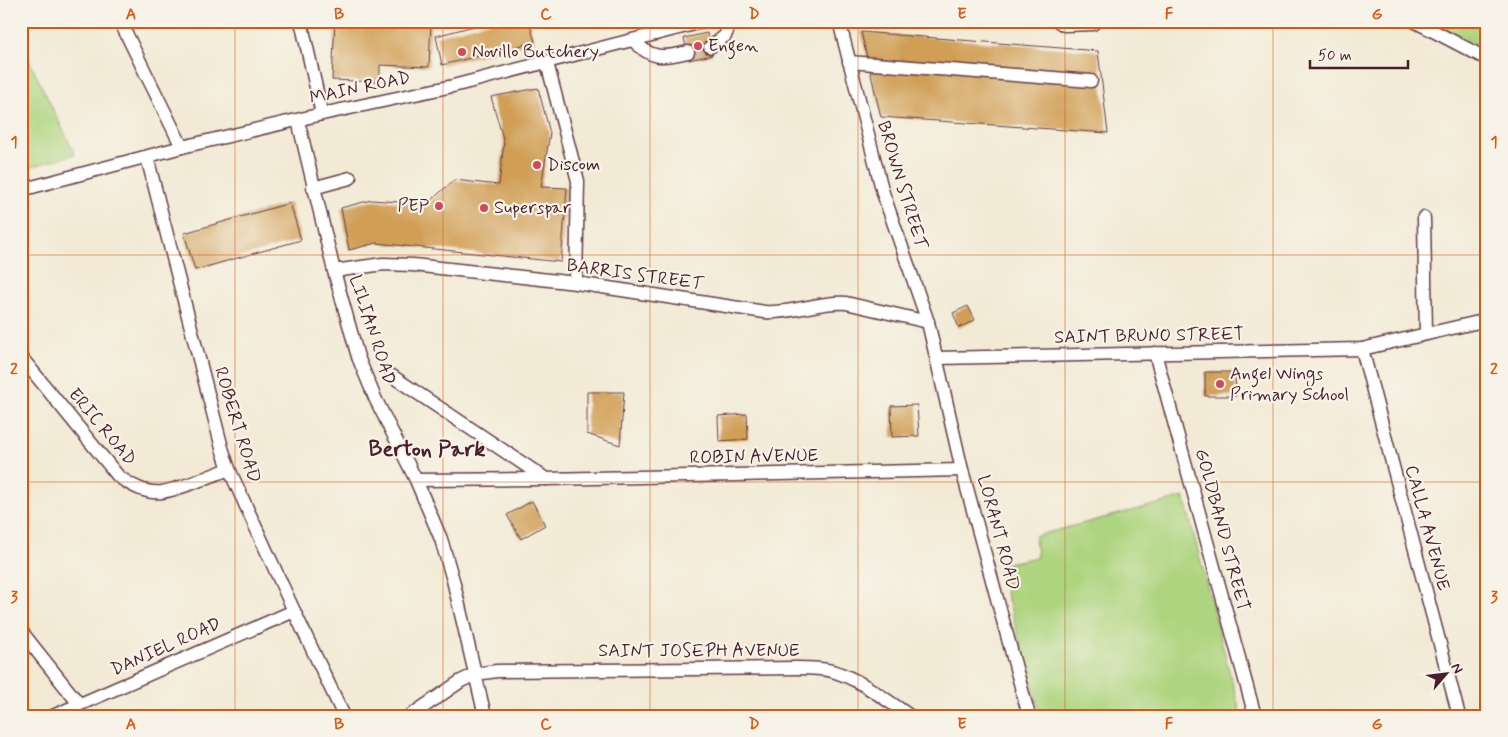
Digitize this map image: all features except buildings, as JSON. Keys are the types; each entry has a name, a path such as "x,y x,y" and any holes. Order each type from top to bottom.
{"street":[{"path":"120,21 182,147"},
{"path":"301,21 322,114"},
{"name":"MAIN ROAD","path":"21,190 182,147 453,86 706,21"},
{"path":"710,47 724,36 731,21"},
{"name":"BROWN STREET","path":"839,21 883,193 928,322 937,358"},
{"path":"1058,21 1064,25 1093,24"},
{"path":"1414,21 1487,59"},
{"path":"633,40 647,53 656,56 688,52"},
{"path":"850,62 1092,81"},
{"path":"547,63 578,181 576,283"},
{"name":"LILIAN ROAD","path":"298,120 334,271 364,374 416,480 441,539 453,580 485,716"},
{"name":"ROBERT ROAD","path":"147,157 222,448 294,611 344,716"},
{"path":"313,188 350,178"},
{"path":"1424,218 1426,334"},
{"name":"BARRIS STREET","path":"334,271 383,264 413,265 576,283 775,312 836,302 856,304 928,322"},
{"name":"SAINT BRUNO STREET","path":"937,358 1362,349 1487,320"},
{"name":"CALLA AVENUE","path":"1362,349 1459,716"},
{"name":"GOLDBAND STREET","path":"1155,353 1255,716"},
{"name":"ERIC ROAD","path":"21,357 118,476 128,484 138,488 161,492 230,469"},
{"name":"LORANT ROAD","path":"937,358 962,470 1029,716"},
{"path":"392,376 546,479"},
{"name":"ROBIN AVENUE","path":"416,480 962,470"},
{"name":"DANIEL ROAD","path":"53,716 294,611"},
{"path":"21,631 79,704"},
{"name":"SAINT JOSEPH AVENUE","path":"476,674 512,670 818,669 833,671 852,680 910,716"},
{"path":"410,716 461,681 476,674"}],"green space":[{"path":"1430,21 1487,21 1487,50"},
{"path":"21,44 75,154 21,170"},
{"path":"1184,497 1241,716 1041,716 998,565 1037,557 1035,536"}],"tunnel":[{"path":"688,52 710,47"}],"place":[{"name":"Engen","path":"698,46"},
{"name":"Novillo Butchery","path":"462,52"},
{"name":"Discom","path":"537,165"},
{"name":"PEP","path":"439,206"},
{"name":"Superspar","path":"484,208"},
{"name":"Angel Wings Primary School","path":"1220,384"}],"district":[{"name":"Berton Park","path":"427,450"}]}
